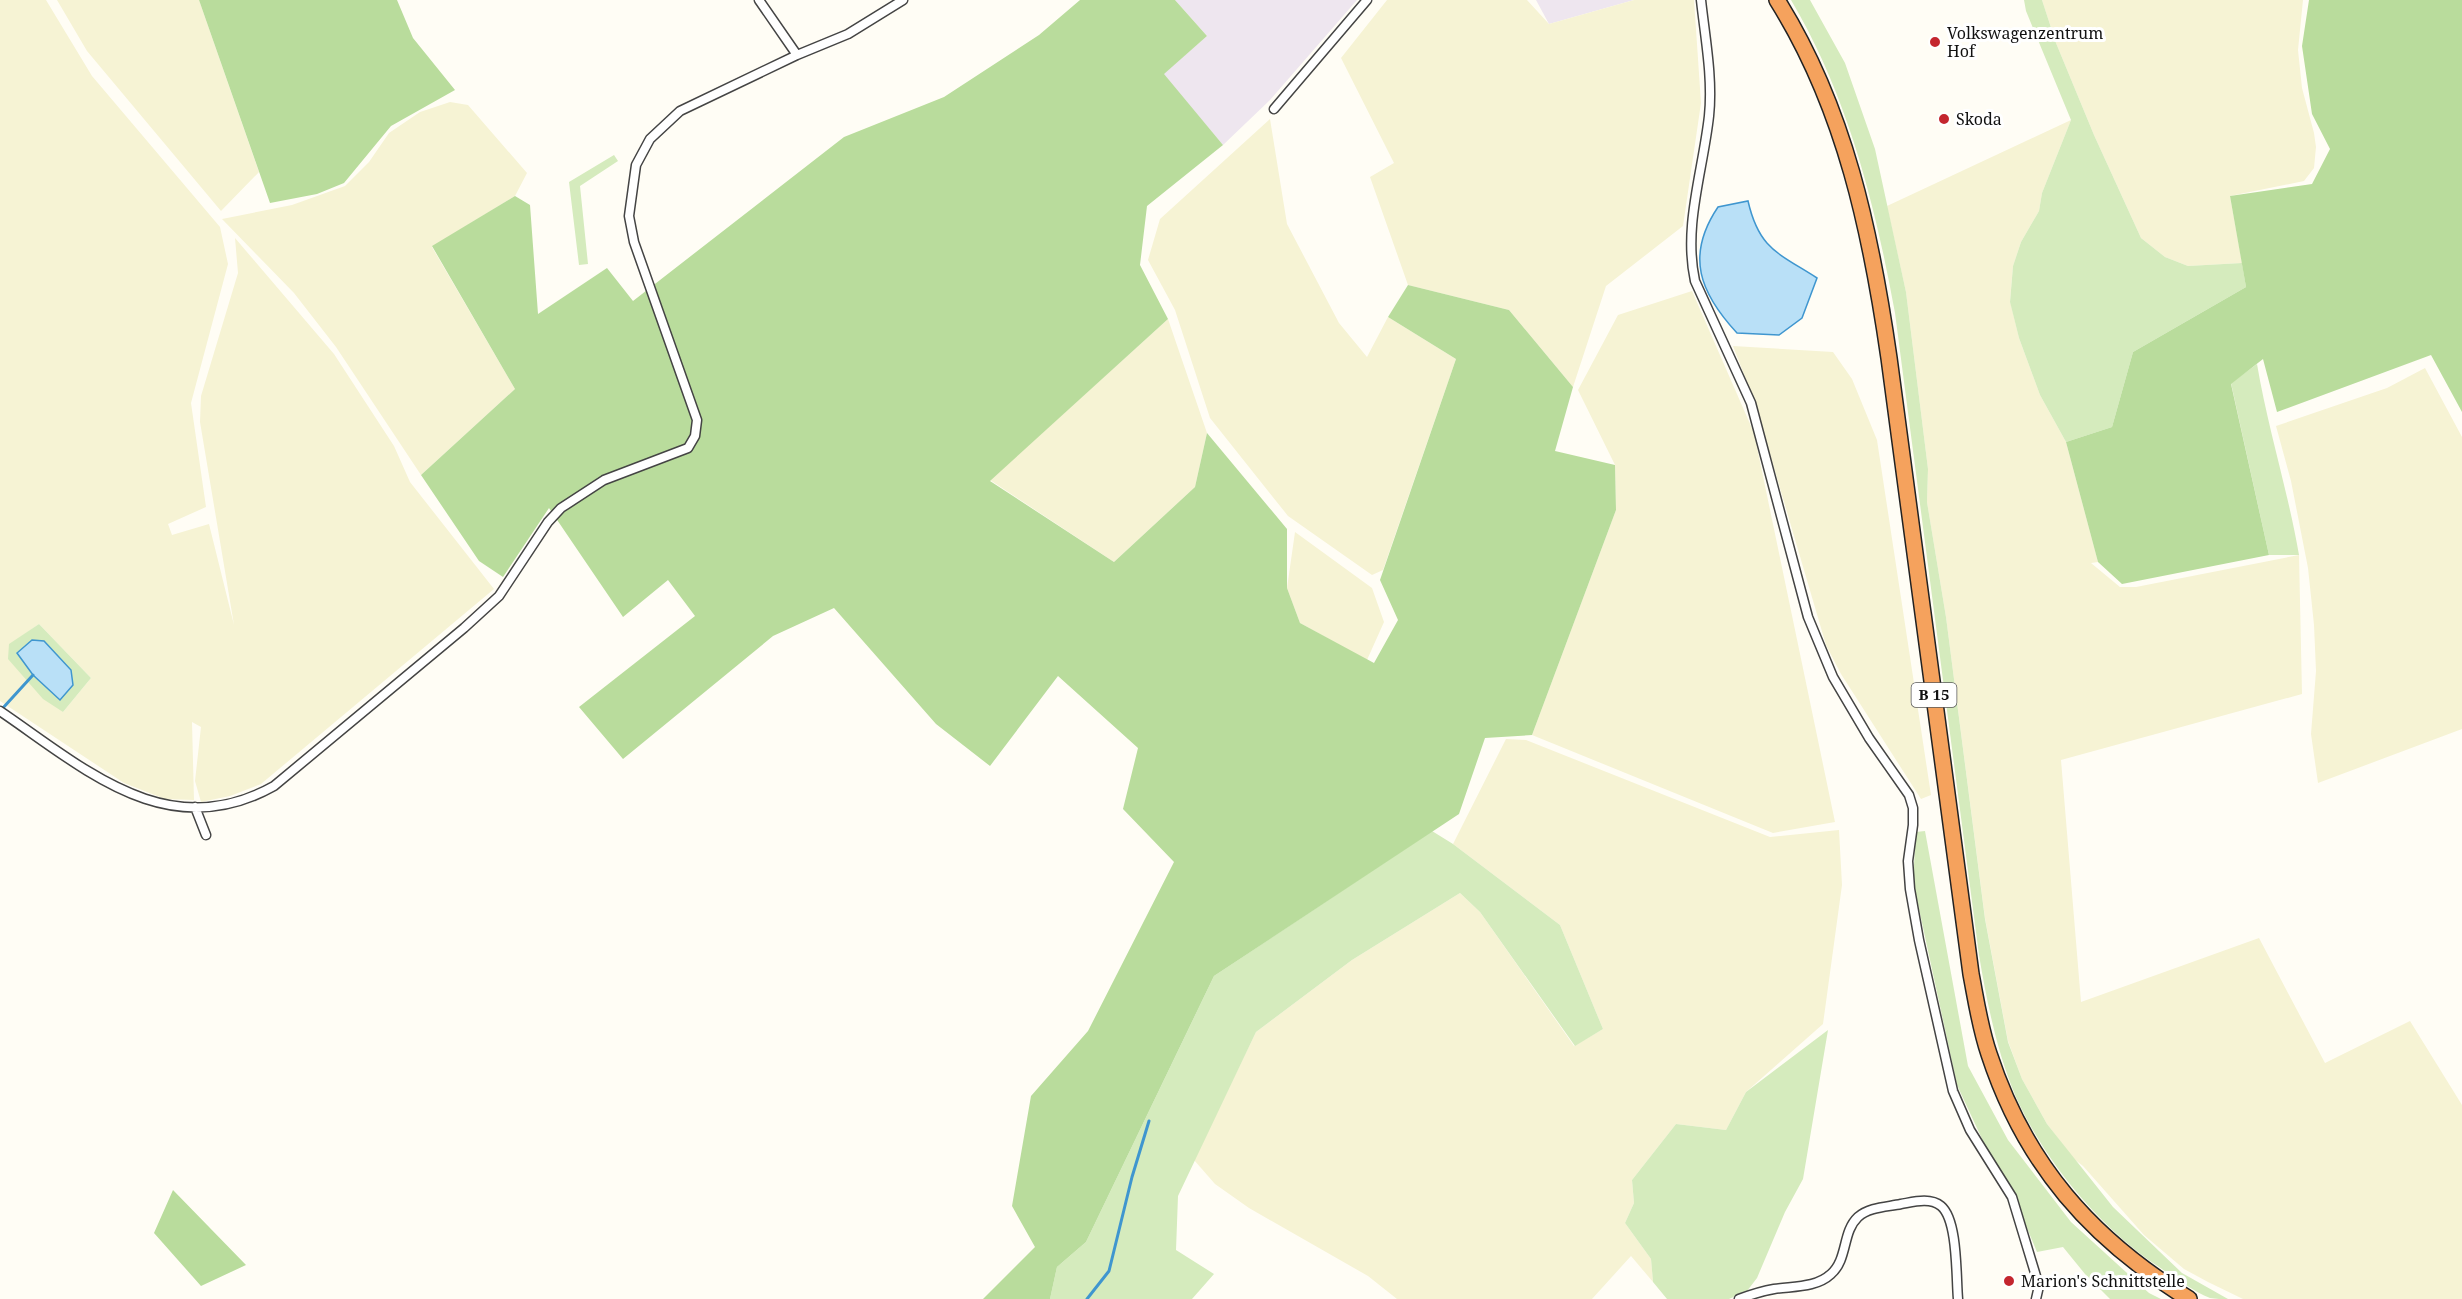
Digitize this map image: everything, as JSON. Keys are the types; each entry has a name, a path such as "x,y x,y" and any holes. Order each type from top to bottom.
{"highway":[{"name":"B 15","path":"1777,0 1828,100 1849,161 1872,256 1889,358 1971,974 1988,1052 2007,1102 2025,1137 2051,1177 2074,1206 2127,1258 2189,1299"}],"street":[{"path":"759,0 797,55"},
{"path":"0,711 104,781 137,798 174,806 195,807 234,802 259,795 274,786 464,628 499,596 548,522 561,508 604,480 688,448 695,436 697,420 634,242 629,216 636,165 650,139 680,111 797,55 848,34 903,0"},
{"path":"1274,109 1367,0"},
{"path":"1701,0 1710,112 1691,237 1691,261 1695,281 1751,403 1808,616 1820,649 1833,677 1869,738 1909,795 1913,817 1908,861 1910,890 1953,1091 1974,1138 2012,1197 2039,1286 2036,1299"},
{"path":"195,807 206,835"},
{"path":"1739,1299 1772,1290 1816,1283 1838,1267 1851,1227 1857,1218 1868,1210 1914,1201 1928,1201 1940,1205 1948,1215 1953,1234 1958,1299"}],"shaded area":[{"path":"0,0 46,0 92,76 220,227 228,264 191,403 206,507 168,524 172,535 209,524 234,625 200,422 201,396 238,273 235,238 334,354 394,446 410,482 494,589 261,784 230,796 201,802 195,781 201,727 192,722 194,800 165,799 124,783 0,701","holes":["39,624 91,678 63,712 9,645"]},
{"path":"57,0 199,0 259,172 221,211 87,51"},
{"path":"1175,0 1357,0 1270,100 1223,145 1163,74 1207,36"},
{"path":"1387,0 1527,0 1549,24 1634,0 1694,0 1701,103 1683,226 1606,286 1573,387 1509,310 1408,285 1370,177 1394,163 1341,58"},
{"path":"1536,0 1634,0 1549,24"},
{"path":"2042,0 2303,0 2298,50 2302,88 2316,147 2314,168 2304,181 2230,196 2242,263 2188,266 2165,257 2141,238 2094,135 2056,43"},
{"path":"450,102 468,105 527,173 515,196 432,247 515,389 421,475 336,347 294,293 222,219 292,205 345,186 369,162 389,133 420,112"},
{"path":"1270,119 1287,224 1339,323 1367,357 1388,317 1456,359 1383,570 1372,575 1288,516 1210,418 1175,310 1148,260 1160,219"},
{"path":"2071,120 2042,193 2039,211 2021,242 2013,266 2010,301 2019,338 2040,395 2066,442 2098,562 2091,563 2120,587 2136,587 2299,555 2302,694 2061,760 2081,1002 2259,938 2325,1063 2410,1021 2462,1105 2462,1299 2243,1299 2184,1269 2144,1235 2083,1166 2074,1159 2047,1124 2022,1079 2008,1041 1985,918 1946,617 1927,502 1928,469 1906,292 1887,206"},
{"path":"1692,291 1754,433 1835,822 1773,833 1532,735 1616,510 1615,465 1578,390 1618,315"},
{"path":"1168,319 1207,433 1195,487 1114,562 990,480"},
{"path":"1733,346 1833,352 1852,379 1877,440 1931,795 1921,799 1841,674 1826,645 1755,403"},
{"path":"2425,368 2462,437 2462,729 2318,783 2311,734 2316,671 2308,568 2291,481 2276,426 2387,388"},
{"path":"1295,532 1372,588 1384,622 1367,660 1300,623 1287,588"},
{"path":"1506,739 1526,740 1770,837 1839,830 1842,885 1823,1024 1746,1092 1726,1130 1676,1124 1632,1180 1634,1203 1625,1223 1651,1259 1653,1282 1631,1256 1592,1299 1397,1299 1368,1276 1249,1208 1215,1184 1194,1160 1256,1032 1352,960 1460,893 1480,912 1574,1046 1603,1029 1560,925 1453,844"}],"green space":[{"path":"199,0 397,0 413,38 455,90 391,126 344,183 317,194 270,203"},
{"path":"1080,0 1175,0 1207,36 1164,74 1223,145 1147,206 1140,265 1168,319 990,481 1114,562 1195,487 1207,433 1287,529 1287,588 1300,623 1374,663 1398,620 1380,580 1456,359 1388,317 1408,285 1509,310 1573,387 1555,451 1615,465 1616,510 1532,735 1485,738 1459,814 1214,976 1086,1242 1057,1267 1050,1299 983,1299 1035,1247 1012,1206 1031,1096 1088,1031 1174,862 1123,809 1138,748 1058,676 990,766 936,724 834,608 773,636 623,759 579,707 695,616 668,580 623,617 549,508 503,577 479,561 421,475 515,389 432,246 515,196 530,205 538,314 607,268 633,301 844,137 944,97 1039,35"},
{"path":"1791,0 1810,0 1845,63 1875,149 1906,292 1928,469 1927,502 1946,617 1985,919 2008,1042 2022,1079 2047,1124 2113,1207 2182,1273 2228,1299 2210,1298 2184,1284 2137,1251 2095,1213 2076,1192 2042,1146 2016,1097 2003,1063 1989,1009 1979,955 1895,313 1887,272 1868,191 1844,112 1811,37"},
{"path":"2024,0 2042,0 2056,43 2094,135 2141,238 2165,257 2188,266 2242,263 2246,287 2133,352 2112,427 2066,442 2040,395 2019,338 2010,302 2013,266 2021,242 2039,211 2042,193 2071,120 2026,11"},
{"path":"2309,0 2462,0 2462,412 2431,355 2277,412 2263,359 2231,384 2269,555 2122,584 2098,562 2066,442 2112,427 2133,352 2246,287 2230,196 2312,184 2330,149 2312,114 2302,46"},
{"path":"614,155 618,161 580,186 588,264 579,265 569,182"},
{"path":"2257,364 2299,555 2269,555 2231,383"},
{"path":"39,624 91,678 63,712 43,699 8,659 9,644"},
{"path":"1432,831 1453,844 1560,925 1603,1029 1575,1046 1480,912 1460,893 1352,960 1256,1032 1178,1196 1176,1250 1214,1274 1192,1299 1050,1299 1057,1267 1086,1242 1214,976"},
{"path":"1925,831 1968,1066 2008,1140 2071,1222 2149,1293 2161,1299 2110,1299 2063,1247 2037,1252 2011,1190 1996,1169 1957,1085 1913,881 1916,832"},
{"path":"1828,1030 1803,1179 1785,1212 1757,1278 1747,1291 1729,1299 1667,1299 1653,1282 1651,1259 1625,1223 1634,1203 1632,1180 1676,1124 1726,1130 1746,1092"},
{"path":"173,1190 246,1265 201,1286 154,1233"}],"water":[{"path":"1748,201 1764,240 1781,255 1817,278 1802,318 1779,335 1737,333 1714,303 1701,273 1702,242 1718,207"},
{"path":"32,640 44,641 71,670 73,685 60,700 33,675 17,653"}],"waterway":[{"path":"2,709 33,675"},
{"path":"1087,1299 1109,1271 1132,1177 1149,1121"}],"place":[{"name":"Volkswagenzentrum Hof","path":"1935,42"},
{"name":"Skoda","path":"1944,119"},
{"name":"Marion's Schnittstelle","path":"2009,1281"}]}
